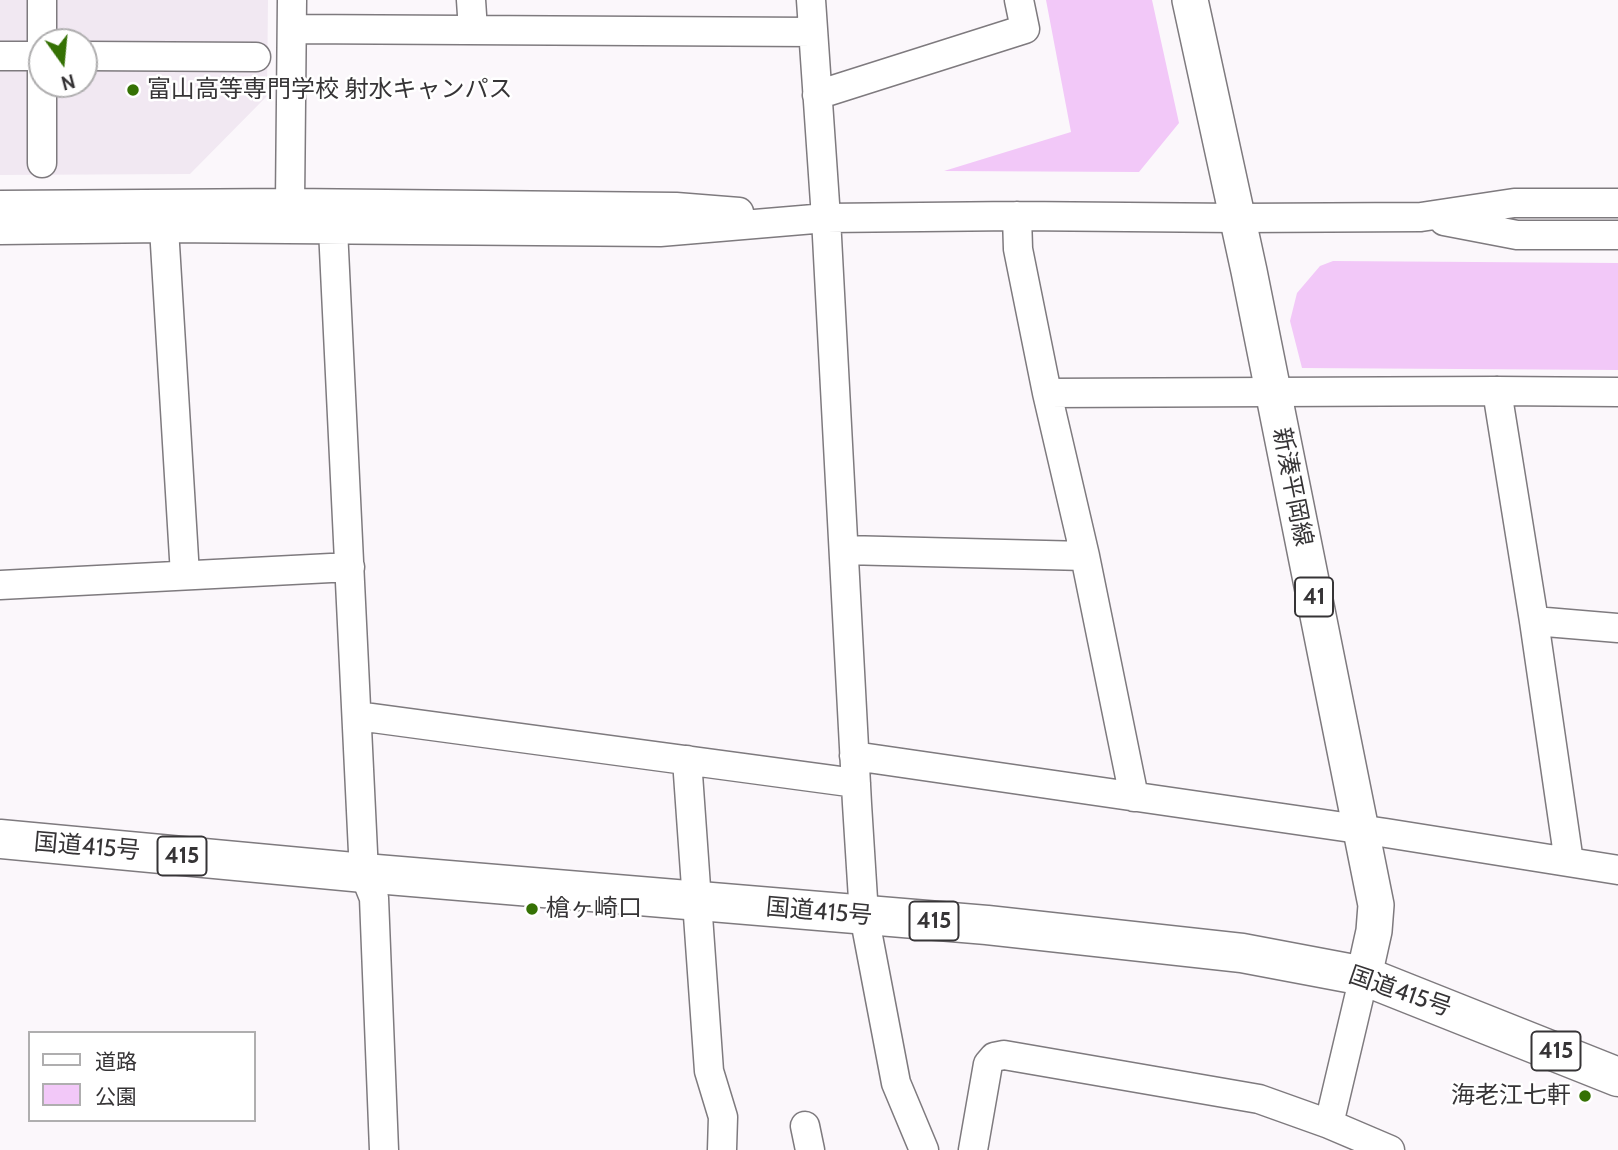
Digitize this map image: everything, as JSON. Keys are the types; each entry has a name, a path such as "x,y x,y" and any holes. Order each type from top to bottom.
{"highway":[{"name":"国道415号","path":"0,839 364,873 987,925 1242,953 1364,976 1618,1077"}],"main road":[{"name":"新湊平岡線","path":"1190,0 1273,392 1376,905 1374,932 1364,976"}],"street":[{"path":"42,0 42,28"},
{"path":"290,203 292,0"},
{"path":"471,0 473,30"},
{"path":"811,0 826,218 864,915 896,1083 924,1150"},
{"path":"817,95 1025,29 1019,0"},
{"path":"292,29 813,32"},
{"path":"0,56 28,56"},
{"path":"98,56 256,57"},
{"path":"42,98 42,163"},
{"path":"0,205 290,203 676,207 826,218"},
{"path":"0,230 164,228 660,232 826,218 1421,217 1514,204 1618,203"},
{"path":"1017,216 1018,249 1134,797"},
{"path":"1421,217 1517,235 1618,235"},
{"path":"164,228 185,575"},
{"path":"333,229 364,873 374,898 384,1150"},
{"path":"1497,391 1569,862"},
{"path":"1047,393 1618,392"},
{"path":"844,550 1085,556"},
{"path":"0,585 350,567"},
{"path":"1534,621 1618,628"},
{"path":"358,716 687,760 855,769 1134,797 1618,870"},
{"path":"687,760 709,1071 723,1117 722,1150"},
{"path":"1329,1125 1364,976"},
{"path":"973,1150 988,1064 994,1057 1004,1055 1259,1099 1390,1150"}],"shaded area":[{"name":"富山高等専門学校 射水キャンパス","path":"0,0 268,0 267,96 190,174 0,175"}],"green space":[{"path":"1046,0 1152,0 1179,123 1139,172 944,171 1071,132"},
{"path":"1333,261 1618,263 1618,370 1302,368 1290,321 1297,293 1320,266"}],"place":[{"name":"富山高等専門学校 射水キャンパス","path":"133,90"},
{"name":"槍ヶ崎口","path":"532,909"},
{"name":"海老江七軒","path":"1585,1096"}]}
